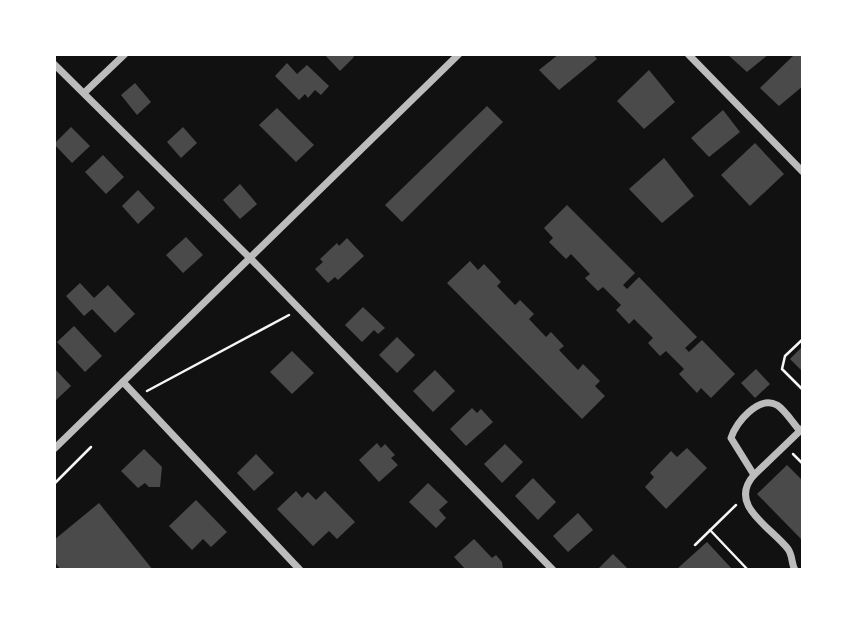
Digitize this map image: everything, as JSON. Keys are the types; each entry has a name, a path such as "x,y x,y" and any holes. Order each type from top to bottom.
{"street":[{"path":"84,93 125,54"},
{"path":"54,449 459,54"},
{"path":"688,54 803,172"},
{"path":"54,64 251,259 552,570"},
{"path":"123,382 300,570"},
{"path":"754,475 731,438 735,426 755,407 766,403 777,405 801,429 747,482 744,499 790,551 795,570"}],"path":[{"path":"135,396 299,310"},
{"path":"803,339 785,356 782,369 803,390"},
{"path":"54,484 91,447"},
{"path":"793,454 803,464"},
{"path":"695,545 744,499"},
{"path":"710,530 748,570"}],"building":[{"path":"324,54 352,54 354,57 340,71"},
{"path":"559,54 593,54 597,59 559,90 539,70"},
{"path":"727,54 769,54 747,72"},
{"path":"795,54 803,56 803,86 779,106 760,88"},
{"path":"287,63 297,74 307,65 329,86 321,95 315,90 308,98 305,94 299,100 275,76"},
{"path":"649,70 675,102 644,129 617,101"},
{"path":"135,83 151,102 137,115 121,95"},
{"path":"487,106 503,122 402,222 385,205"},
{"path":"277,108 314,145 296,162 259,125"},
{"path":"723,110 740,132 709,157 691,138"},
{"path":"71,127 90,146 72,163 54,144"},
{"path":"183,127 197,143 181,158 167,142"},
{"path":"755,143 784,174 750,206 721,175"},
{"path":"103,155 124,177 106,194 85,172"},
{"path":"664,158 694,196 662,223 629,189"},
{"path":"240,184 257,204 240,219 223,200"},
{"path":"138,190 155,208 138,224 122,206"},
{"path":"567,205 635,273 623,285 627,289 639,277 697,337 685,348 689,352 702,340 735,374 711,398 701,388 697,393 679,374 684,369 666,351 660,356 648,343 653,338 634,319 629,324 616,310 621,305 603,287 598,291 585,278 590,274 571,254 566,259 549,242 553,238 544,228"},
{"path":"186,237 203,255 183,273 166,255"},
{"path":"347,238 364,256 338,280 335,277 328,283 315,269 323,262 320,259 337,243 339,246"},
{"path":"470,261 478,270 484,264 501,282 497,286 515,305 520,300 534,314 529,319 546,337 551,332 564,346 559,350 578,370 583,364 600,381 595,386 605,396 582,419 447,283"},
{"path":"80,283 94,298 108,285 135,314 115,333 92,309 84,316 66,296"},
{"path":"363,307 385,328 378,334 374,330 362,342 345,325"},
{"path":"74,326 102,356 85,372 57,342"},
{"path":"397,337 415,355 397,373 379,355"},
{"path":"803,346 803,372 790,359"},
{"path":"292,351 314,373 292,394 270,372"},
{"path":"54,368 71,386 54,402"},
{"path":"756,369 770,384 755,398 741,383"},
{"path":"435,370 455,391 433,412 413,391"},
{"path":"472,408 477,413 481,409 493,422 466,446 450,429"},
{"path":"377,443 381,448 385,444 395,455 391,458 398,465 379,482 359,460"},
{"path":"505,444 523,462 502,483 484,464"},
{"path":"687,448 707,468 666,509 645,487 654,477 650,473 671,451 677,457"},
{"path":"144,449 162,467 160,487 149,487 145,483 138,488 121,471"},
{"path":"256,454 274,473 254,491 237,473"},
{"path":"787,465 803,481 803,541 757,494"},
{"path":"533,478 556,502 538,520 515,496"},
{"path":"428,483 448,502 439,510 446,518 436,528 409,502"},
{"path":"296,491 302,498 308,492 316,500 325,491 355,522 337,539 329,531 313,546 277,509"},
{"path":"196,500 227,532 211,547 203,539 192,550 169,526"},
{"path":"99,503 153,570 61,570 54,561 54,540"},
{"path":"578,513 593,530 568,552 553,536"},
{"path":"474,539 492,558 496,555 502,562 503,570 466,570 454,557"},
{"path":"707,542 733,570 679,570 678,568"},
{"path":"613,554 629,570 597,570"}]}
